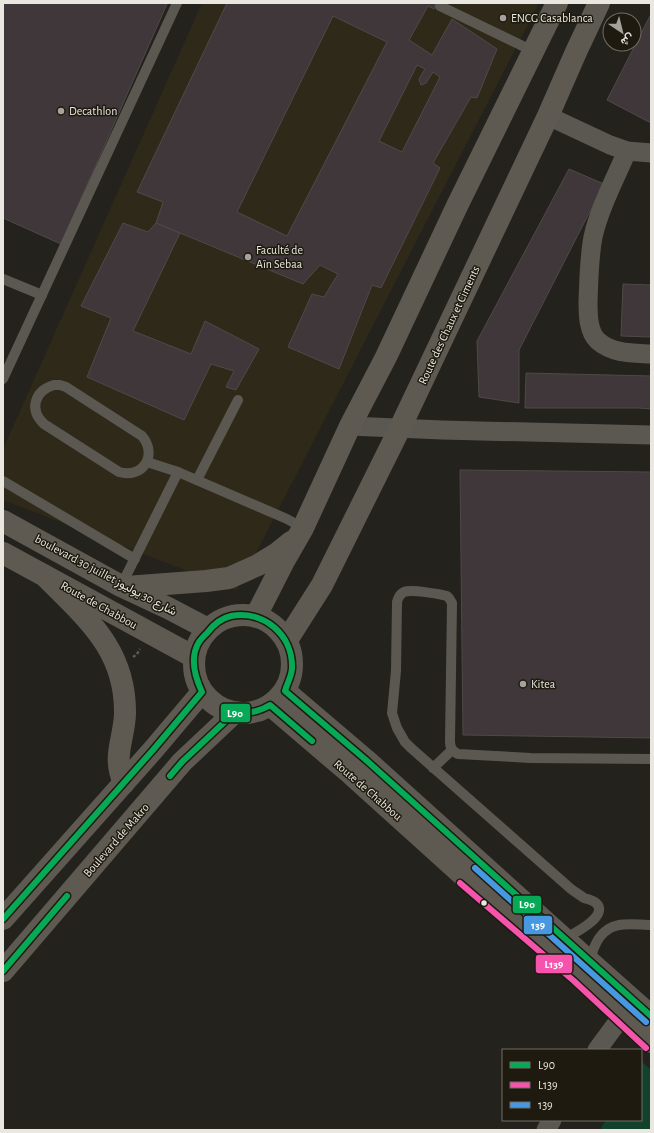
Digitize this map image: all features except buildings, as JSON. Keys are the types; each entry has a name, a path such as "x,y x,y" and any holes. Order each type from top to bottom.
{"street":[{"path":"256,616 301,531 350,426 386,357 457,206 557,3"},
{"name":"Route des Chaux et Ciments","path":"287,640 322,585 400,428 548,116 599,3"},
{"path":"548,116 604,143 628,151 651,153"},
{"path":"628,151 601,213 594,235 590,253 589,322 594,336 605,346 614,350 651,354"},
{"path":"350,426 651,434"},
{"name":"boulevard 30 juillet شارع 30 يوليوز","path":"3,521 123,587 208,629"},
{"path":"123,587 206,582 229,578 268,559 301,531"},
{"name":"Route de Chabbou","path":"3,553 194,657"},
{"path":"45,576 105,641 117,667 123,690 124,702 124,726 118,759 124,782"},
{"path":"236,615 256,616 274,625 287,640 291,650 293,662 289,684 278,698 256,712 245,714 226,711 213,704 202,692 197,683 194,674 194,657 202,636 217,621 236,615"},
{"path":"6,910 124,782 202,692"},
{"name":"Route de Chabbou","path":"278,698 352,775 472,869"},
{"name":"Boulevard de Makro","path":"3,971 182,762 234,713"},
{"path":"472,869 564,939 584,969"},
{"path":"472,869 584,969 637,1011 651,1042"},
{"path":"598,1049 637,1011"},
{"path":"546,1130 551,1121"}],"lane":[{"path":"4,372 42,295 177,3"},
{"path":"440,6 533,51"},
{"path":"3,279 42,295"},
{"path":"54,385 66,387 142,436 146,441 148,448 149,455 147,462 138,471 125,474 119,472 44,424 40,420 35,408 38,396 42,390 54,385"},
{"path":"197,480 238,400"},
{"path":"147,462 178,472 287,519 301,531"},
{"path":"123,587 135,559 178,472"},
{"path":"3,481 135,559"},
{"path":"564,939 596,918 599,910 595,902 581,896 571,889 433,768 406,742 397,728 392,713 396,671 396,602 398,597 402,593 410,591 444,596 449,598 452,603 450,742 452,750 458,754 524,757 651,759"},
{"path":"433,768 452,750"},
{"path":"584,969 600,937 608,929 619,925 651,925"}],"shaded area":[{"name":"Faculté de Aïn Sebaa","path":"202,3 539,3 237,590 3,500 3,449"}],"green space":[{"path":"642,1062 651,1070 651,1130 600,1130 605,1121 642,1121"}],"transit line":[{"name":"L90","path":"3,919 153,750 202,692 194,667 194,654 199,642 212,627 221,620 231,616 243,615 255,617 265,621 282,635 288,645 291,656 292,671 285,691 366,760 651,1016"},
{"name":"L90","path":"170,776 182,762 234,713 253,712 270,705 312,741"},
{"name":"139","path":"475,868 646,1022"},
{"name":"L139","path":"460,883 574,981 646,1048"},
{"name":"L90","path":"3,971 67,896"}],"place":[{"name":"ENCG Casablanca","path":"503,18"},
{"name":"Decathlon","path":"61,111"},
{"name":"Faculté de Aïn Sebaa","path":"248,257"},
{"name":"Kitea","path":"523,684"}]}
